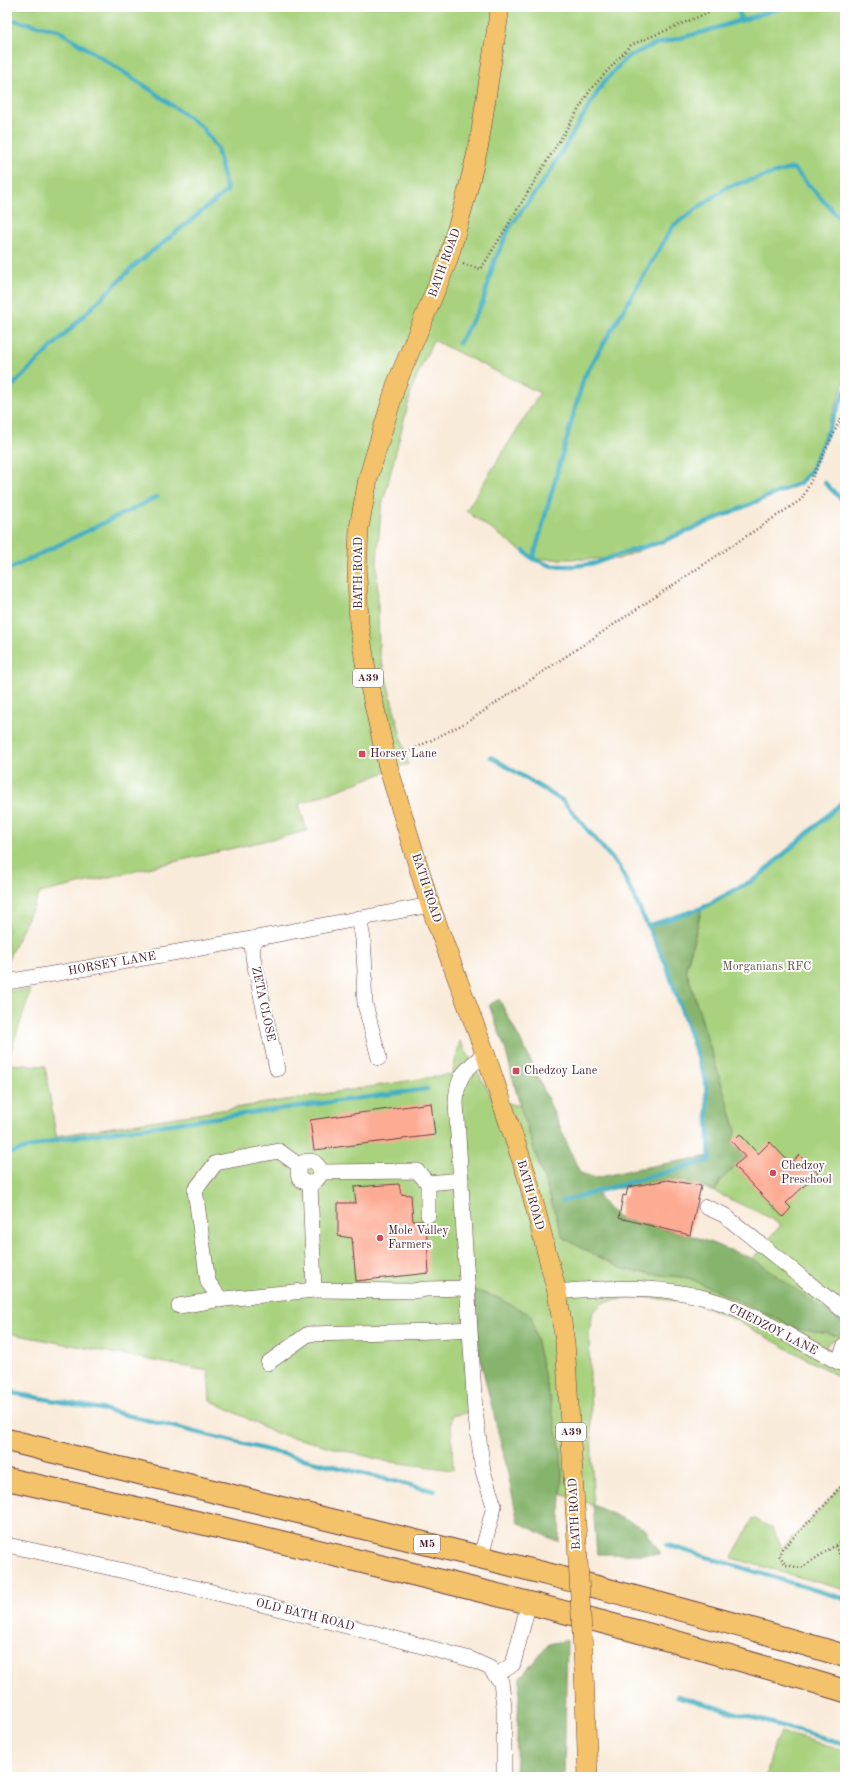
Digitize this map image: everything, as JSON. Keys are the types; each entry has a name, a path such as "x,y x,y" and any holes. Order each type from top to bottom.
{"highway":[{"name":"M5","path":"7,1440 481,1556 735,1623 845,1656"},
{"path":"7,1480 160,1512 529,1602 728,1655 845,1691"}],"main road":[{"name":"BATH ROAD","path":"500,7 479,144 467,193 448,260 396,385 369,474 359,528 357,575 359,624 366,669 387,762 430,905 485,1053 527,1176 557,1292 565,1342 584,1671 588,1777"}],"street":[{"name":"HORSEY LANE","path":"7,982 252,939 430,905"},
{"path":"359,918 371,970 364,986 366,1004 379,1058"},
{"name":"ZETA CLOSE","path":"252,939 253,957 277,1069"},
{"path":"481,1556 494,1506 483,1471 475,1411 456,1103 457,1086 464,1073 485,1053"},
{"path":"221,1300 208,1282 195,1190 216,1163 279,1151 300,1166"},
{"path":"310,1161 315,1162 319,1166 320,1172 319,1177 310,1183 304,1182 298,1172 300,1166 304,1162 310,1161"},
{"path":"320,1172 417,1171 428,1183 428,1215"},
{"path":"428,1183 461,1180"},
{"path":"310,1183 314,1290"},
{"path":"706,1207 724,1215 845,1312"},
{"name":"CHEDZOY LANE","path":"557,1292 602,1288 640,1287 669,1290 703,1297 742,1311 842,1364"},
{"path":"179,1306 314,1290 413,1291 426,1289 467,1288"},
{"path":"268,1363 308,1334 469,1329"},
{"path":"842,1364 845,1345"},
{"name":"OLD BATH ROAD","path":"7,1546 76,1560 330,1621 470,1659 490,1668 496,1676"},
{"path":"504,1777 504,1706 501,1682 496,1676 513,1664 529,1602"}],"path":[{"path":"448,260 481,269 591,89 631,45 722,7"},
{"path":"387,762 469,721 802,499 845,410"},
{"path":"845,1481 822,1508 782,1549 779,1555 786,1565 801,1568 845,1539"},
{"path":"835,1546 845,1564"}],"green space":[{"path":"7,7 845,7 845,380 810,472 800,483 619,559 533,559 466,511 540,393 433,340 413,385 381,510 377,562 379,651 408,764 299,804 307,831 40,893 7,961"},
{"name":"Morganians RFC","path":"845,800 845,1345 833,1340 824,1347 845,1355 845,1380 735,1320 695,1303 643,1297 606,1301 593,1311 589,1335 593,1505 561,1493 562,1472 474,1290 475,1411 451,1416 453,1470 385,1461 276,1433 210,1400 208,1371 7,1333 7,1064 45,1066 56,1136 452,1074 460,1041 493,1099 520,1106 563,1237 581,1248 623,1269 643,1273 689,1278 798,1329 729,1286 781,1225 766,1216 715,1192 720,1181 726,1150 736,1131 686,969 702,908 757,878"},
{"path":"702,908 686,969 736,1131 732,1142 745,1157 720,1181 715,1192 701,1186 628,1187 598,1191 600,1200 619,1218 690,1235 754,1259 845,1325 839,1336 798,1329 689,1278 643,1273 623,1269 581,1248 563,1237 520,1106 505,1048 489,1005 499,999 532,1063 580,1173 596,1178 635,1169 710,1156 706,1081 666,964 648,926"},
{"path":"31,990 7,1063 7,991"},
{"path":"474,1290 496,1297 531,1315 561,1450 562,1472 559,1542 518,1522 505,1460 479,1354"},
{"path":"845,1481 845,1590 732,1558 753,1518 772,1528 782,1548 822,1508"},
{"path":"593,1505 645,1529 661,1554 597,1554"},
{"path":"567,1640 564,1777 515,1777 520,1678 549,1644"},
{"path":"780,1732 845,1750 845,1777 766,1777 774,1745"}],"building":[{"path":"431,1103 435,1135 314,1150 310,1120"},
{"path":"740,1134 758,1154 770,1142 791,1164 799,1155 818,1173 786,1203 791,1208 783,1217 734,1166 745,1157 732,1142"},
{"path":"668,1180 701,1186 690,1235 619,1218 623,1195 626,1196 628,1187"},
{"path":"399,1184 401,1194 411,1195 413,1221 422,1221 426,1224 429,1273 356,1281 352,1238 338,1236 338,1203 356,1203 354,1187"}],"waterway":[{"path":"738,7 741,21"},
{"path":"459,343 483,302 494,262 510,227 549,173 603,83 627,57 653,45 703,32 784,7"},
{"path":"7,19 58,30 151,90 202,127 217,148 227,191 134,266 7,391"},
{"path":"524,551 533,559 584,377 673,226 727,187 793,168 845,224"},
{"path":"533,559 552,566 574,566 596,563 626,552 661,542 800,483 810,472 845,391"},
{"path":"825,483 845,503"},
{"path":"7,570 157,497"},
{"path":"491,757 563,801 620,868 666,964 706,1081 710,1160 563,1201"},
{"path":"648,926 702,908 757,878 845,800"},
{"path":"7,1154 60,1139 427,1089"},
{"path":"7,1364 13,1393"},
{"path":"7,1392 106,1410 434,1491"},
{"path":"667,1545 845,1599"},
{"path":"677,1696 845,1744"}],"place":[{"name":"Horsey Lane","path":"362,754"},
{"name":"Chedzoy Lane","path":"516,1071"},
{"name":"Chedzoy Preschool","path":"773,1173"},
{"name":"Mole Valley Farmers","path":"380,1238"}]}
